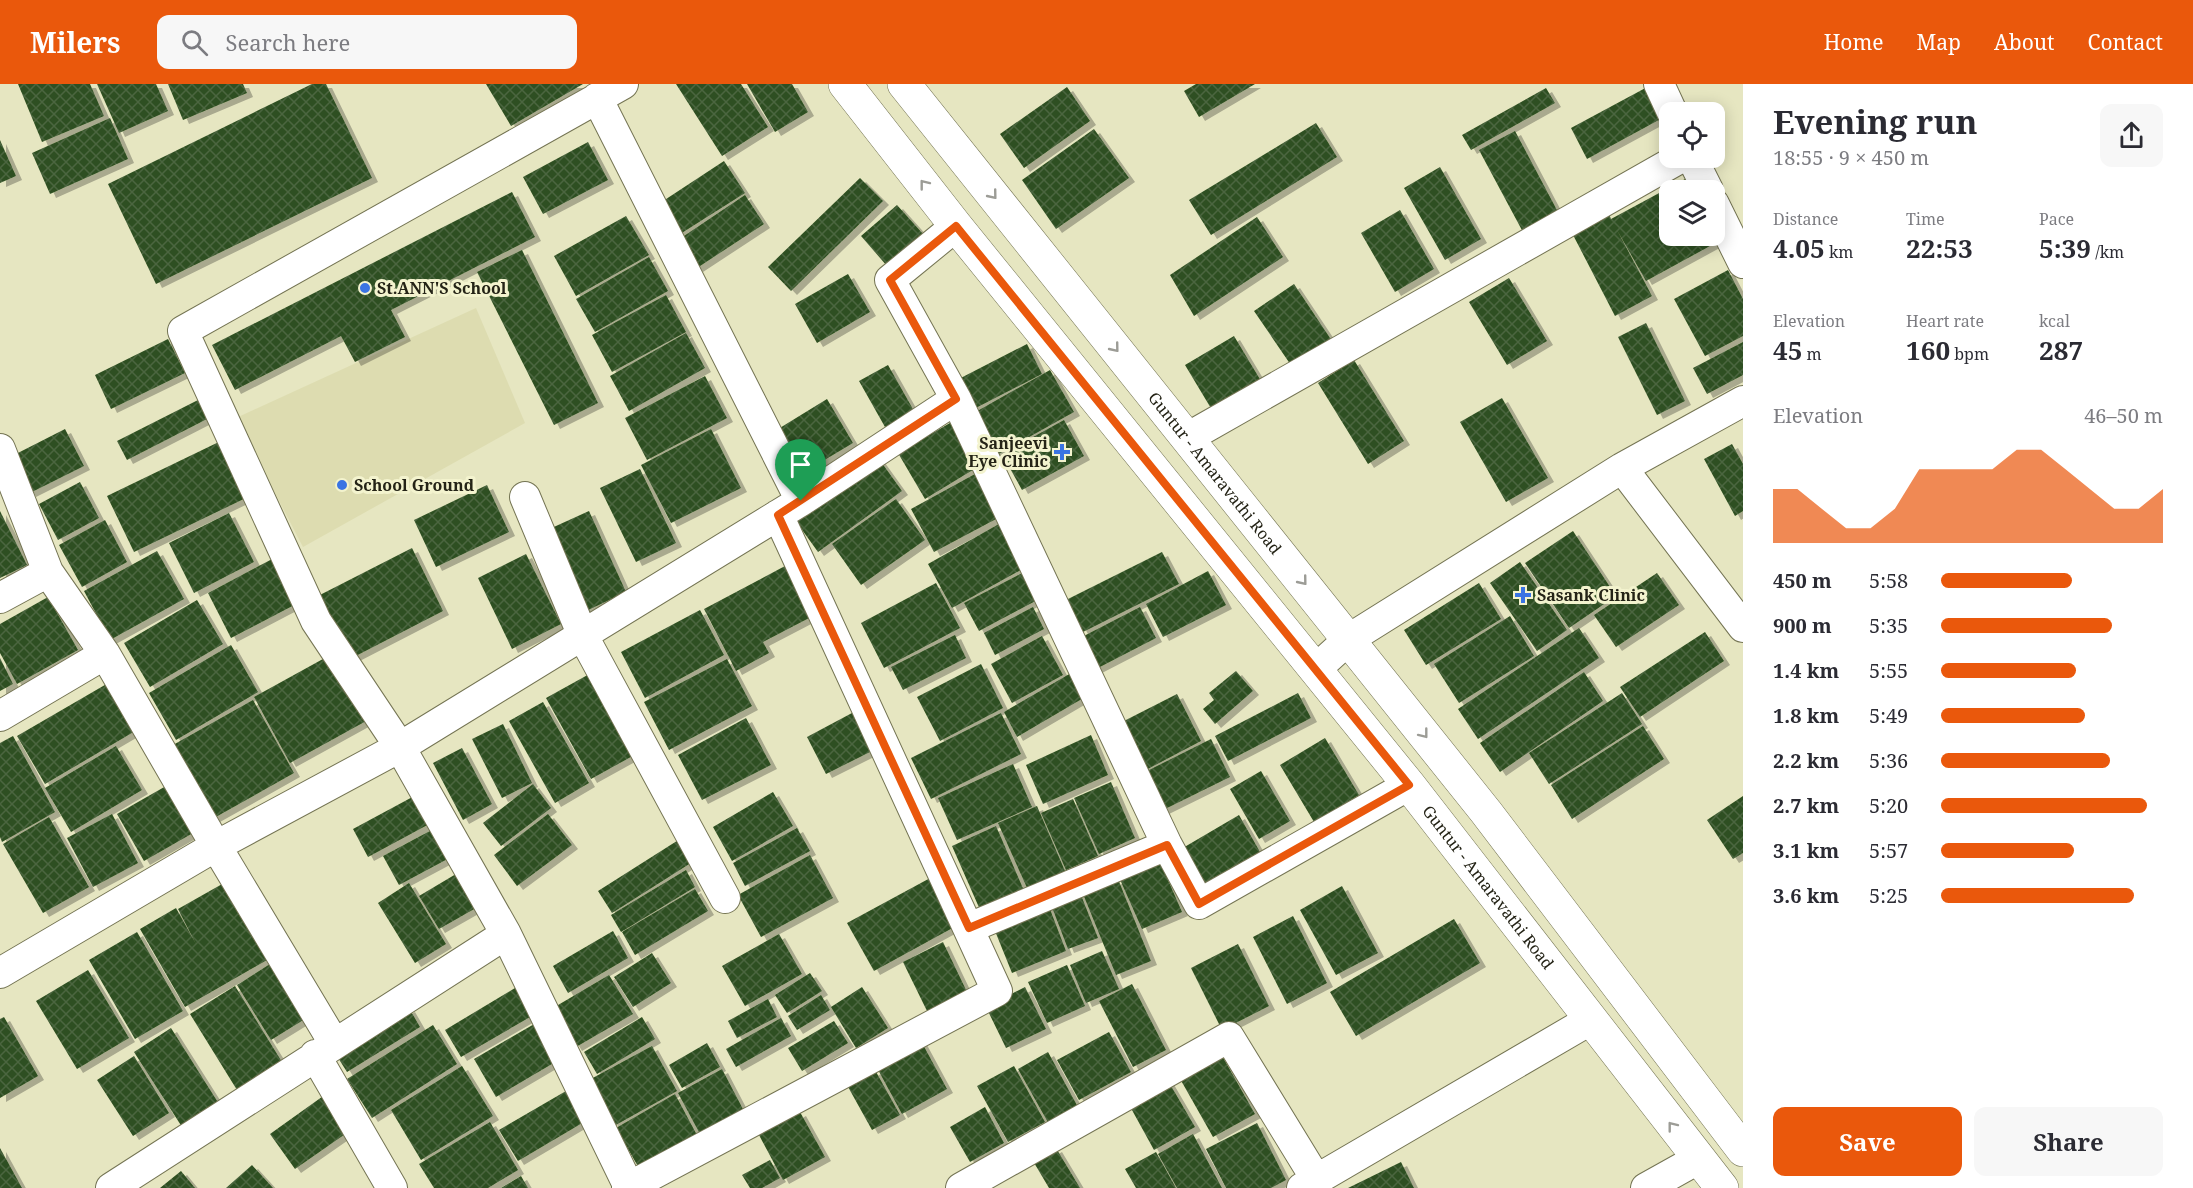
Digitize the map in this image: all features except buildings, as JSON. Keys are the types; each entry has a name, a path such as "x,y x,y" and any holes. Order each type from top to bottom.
{"main road":[{"name":"Guntur - Amaravathi Road","path":"845,84 956,226 1409,785 1722,1188"},
{"name":"Guntur - Amaravathi Road","path":"904,84 1486,812 1743,1150"}],"street":[{"path":"597,98 790,508 997,991 628,1188 506,934 400,747 316,621 183,332 597,98 623,84"},
{"path":"1659,84 1667,102"},
{"path":"1187,438 1662,168"},
{"path":"956,226 890,280 956,399 1167,845 1199,904 1409,785"},
{"path":"1725,226 1743,263"},
{"path":"0,973 216,846 400,747 790,508 956,399"},
{"path":"1316,669 1349,639 1622,468 1743,401"},
{"path":"0,448 48,572 105,654 216,846 324,1049 392,1188"},
{"path":"1622,468 1743,627"},
{"path":"525,497 582,636 725,898"},
{"path":"0,598 48,572"},
{"path":"0,716 105,654"},
{"path":"969,928 1167,845"},
{"path":"111,1188 506,934"},
{"path":"964,1187 1229,1037 1309,1184 1590,1020"},
{"path":"1646,1188 1698,1159"}],"shaded area":[{"name":"School Ground","path":"476,308 525,423 303,547 236,418"}],"place":[{"name":"St.ANN'S School","path":"365,288"},
{"name":"Sanjeevi Eye Clinic","path":"1062,452"},
{"name":"School Ground","path":"342,485"},
{"name":"Sasank Clinic","path":"1523,595"}],"route":[{"path":"956,226 1409,785 1199,904 1167,845 969,928 778,515 801,501 956,399 890,280 956,226"}]}
